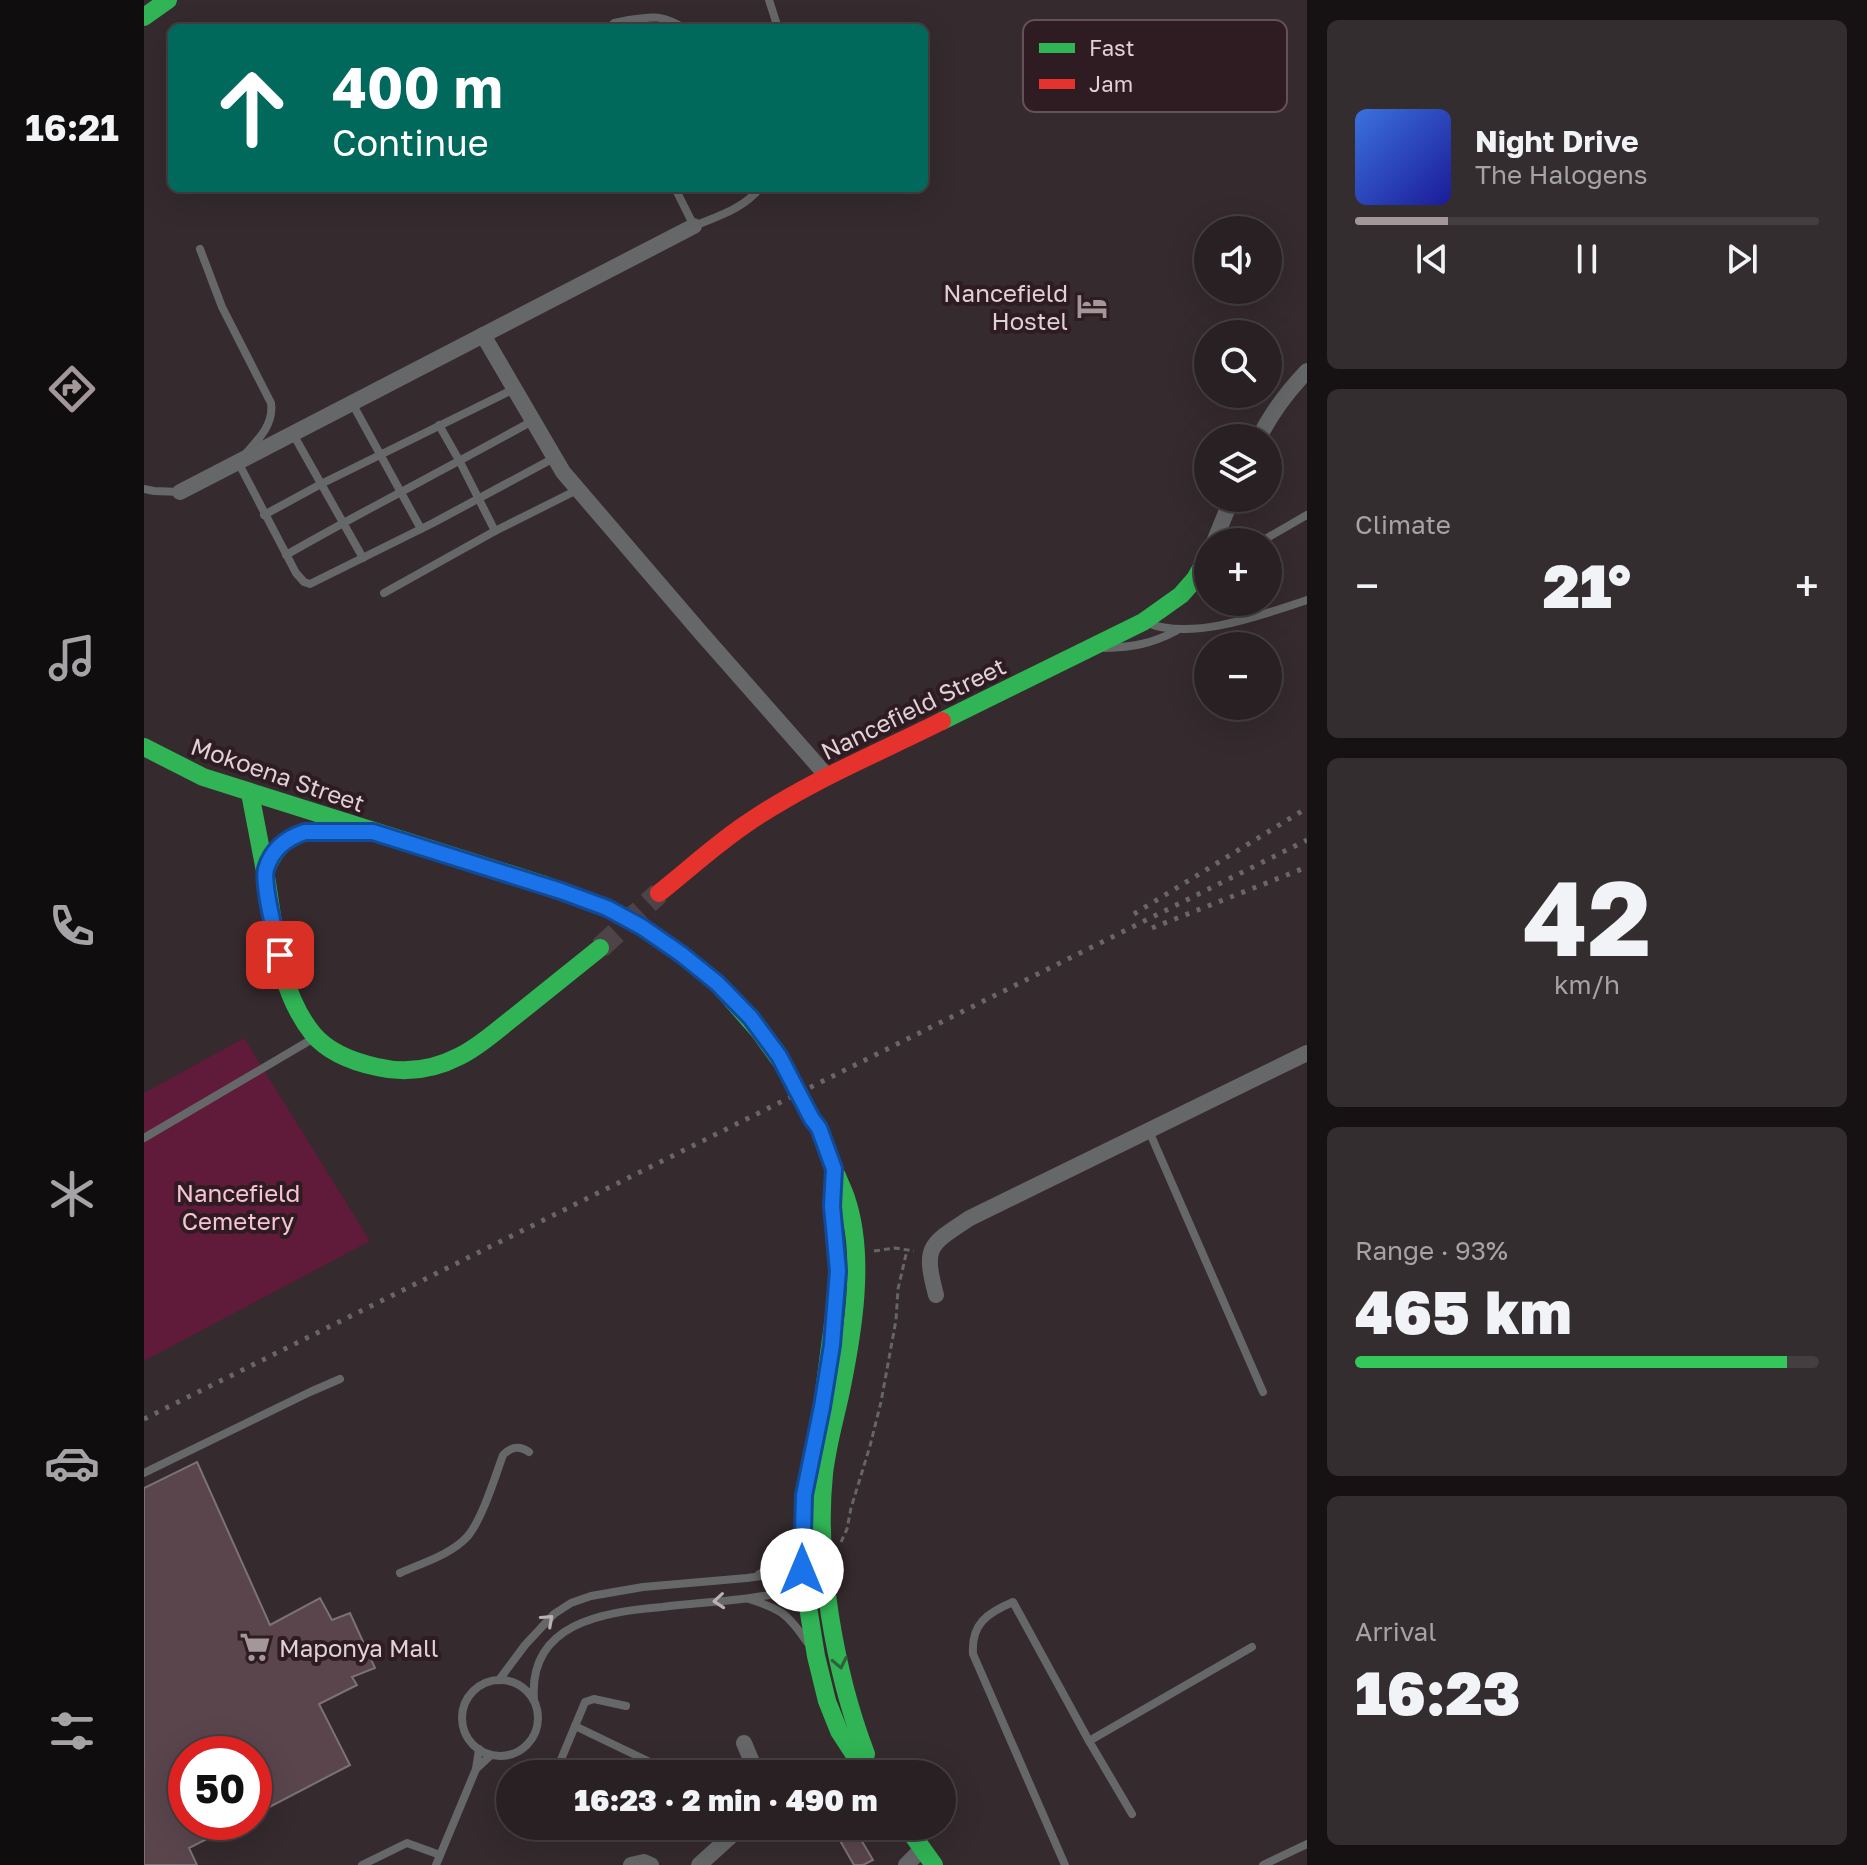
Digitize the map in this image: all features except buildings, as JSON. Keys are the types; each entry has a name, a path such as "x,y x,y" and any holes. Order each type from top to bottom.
{"main road":[{"path":"144,17 168,0"},
{"name":"Nancefield Street","path":"659,893 744,825 784,800 827,776 1143,622 1194,583"},
{"name":"Mokoena Street","path":"144,747 203,777 542,884 607,908 642,927 717,983 751,1018 779,1056 819,1128 834,1169 855,1268 853,1312 842,1386 824,1472 821,1548 823,1577 847,1697 868,1760"},
{"path":"250,793 270,908 290,996 315,1037 365,1065 414,1072 459,1058 600,948"},
{"path":"265,872 281,843 295,835 319,831 373,832"},
{"name":"Mokoena Street","path":"840,1204 836,1301 822,1407 804,1495 801,1541 803,1579 827,1701 839,1731 858,1760"},
{"path":"916,1840 934,1865"}],"street":[{"path":"180,492 694,226"},
{"path":"483,335 563,472 827,776"},
{"path":"1266,424 1291,387 1307,371"},
{"path":"936,1295 928,1261 938,1240 946,1233 970,1218 1307,1053"},
{"path":"744,1743 751,1760"},
{"path":"699,1865 727,1840"},
{"path":"906,1865 922,1849"},
{"path":"631,1865 644,1862 651,1865"}],"lane":[{"path":"769,0 777,24"},
{"path":"631,24 661,17 678,24"},
{"path":"677,192 694,226 742,205 757,192"},
{"path":"200,249 222,307 271,403 272,411 265,430 238,462 286,555 300,578 310,584 555,458"},
{"path":"264,515 515,389"},
{"path":"352,403 421,529"},
{"path":"286,555 534,420"},
{"path":"439,425 495,531"},
{"path":"292,433 363,558"},
{"path":"144,489 180,492"},
{"path":"384,593 577,489"},
{"path":"1282,530 1305,517"},
{"path":"1143,622 1160,629 1200,629 1307,600"},
{"path":"1087,649 1135,647 1177,631"},
{"path":"144,1138 315,1037"},
{"path":"1148,1130 1263,1392"},
{"path":"144,1473 340,1379"},
{"path":"400,1573 441,1555 467,1537 475,1525 503,1455 519,1447 529,1452"},
{"path":"747,1578 776,1565 801,1541"},
{"path":"499,1680 538,1629 554,1614 571,1603 591,1596 612,1591 747,1578 823,1577"},
{"path":"534,1700 534,1677 542,1655 549,1646 589,1619 629,1609 748,1599 803,1579 823,1577"},
{"path":"748,1599 781,1611 791,1619 816,1656"},
{"path":"1065,1865 973,1654 972,1638 980,1623 993,1610 1013,1602 1132,1814"},
{"path":"1089,1741 1252,1647"},
{"path":"499,1680 519,1685 528,1692 538,1712 534,1736 526,1746 503,1756 479,1749 470,1741 462,1720 463,1709 476,1689 499,1680"},
{"path":"561,1760 587,1700 626,1706"},
{"path":"575,1726 646,1760"},
{"path":"436,1865 476,1769 479,1749"},
{"path":"476,1769 491,1755"},
{"path":"362,1865 407,1843 440,1855"},
{"path":"1263,1865 1307,1844"}],"path":[{"path":"821,1548 835,1546 842,1541 847,1529 881,1402 907,1250 895,1248 865,1253"}],"green space":[{"name":"Nancefield Cemetery","path":"244,1038 370,1241 144,1361 144,1093"}],"tunnel":[{"path":"600,948 659,893"}],"railway":[{"path":"1134,914 1307,808"},
{"path":"144,1419 1307,840"},
{"path":"1152,928 1307,867"}],"traffic: fast":[{"path":"144,17 168,0"},
{"path":"942,721 1143,622 1181,595 1194,580"},
{"path":"144,747 203,777 542,884 607,908 642,927 717,983"},
{"path":"250,793 279,956 291,997 313,1034 342,1055 368,1065 398,1070 419,1069 450,1061 488,1038 600,948"},
{"path":"265,872 280,846 298,834 348,831"},
{"path":"717,983 782,1063 819,1128 834,1169"},
{"path":"834,1169 832,1206 838,1271 836,1301 822,1407 804,1495 802,1570 827,1701 839,1731 858,1760"},
{"path":"837,1176 852,1221 856,1294 845,1368 825,1464 822,1543 837,1652 866,1754"},
{"path":"916,1840 934,1865"}],"traffic: jam":[{"path":"659,893 723,840 769,809 942,721"}],"place":[{"name":"Nancefield Hostel","path":"1092,306"},
{"name":"Maponya Mall","path":"255,1647"}],"route":[{"path":"280,955 265,872 281,843 305,832 373,832 542,884 607,908 681,954 717,983 751,1018 779,1056 819,1128 834,1169 832,1206 838,1271 836,1301 822,1407 804,1495 802,1570"}]}
